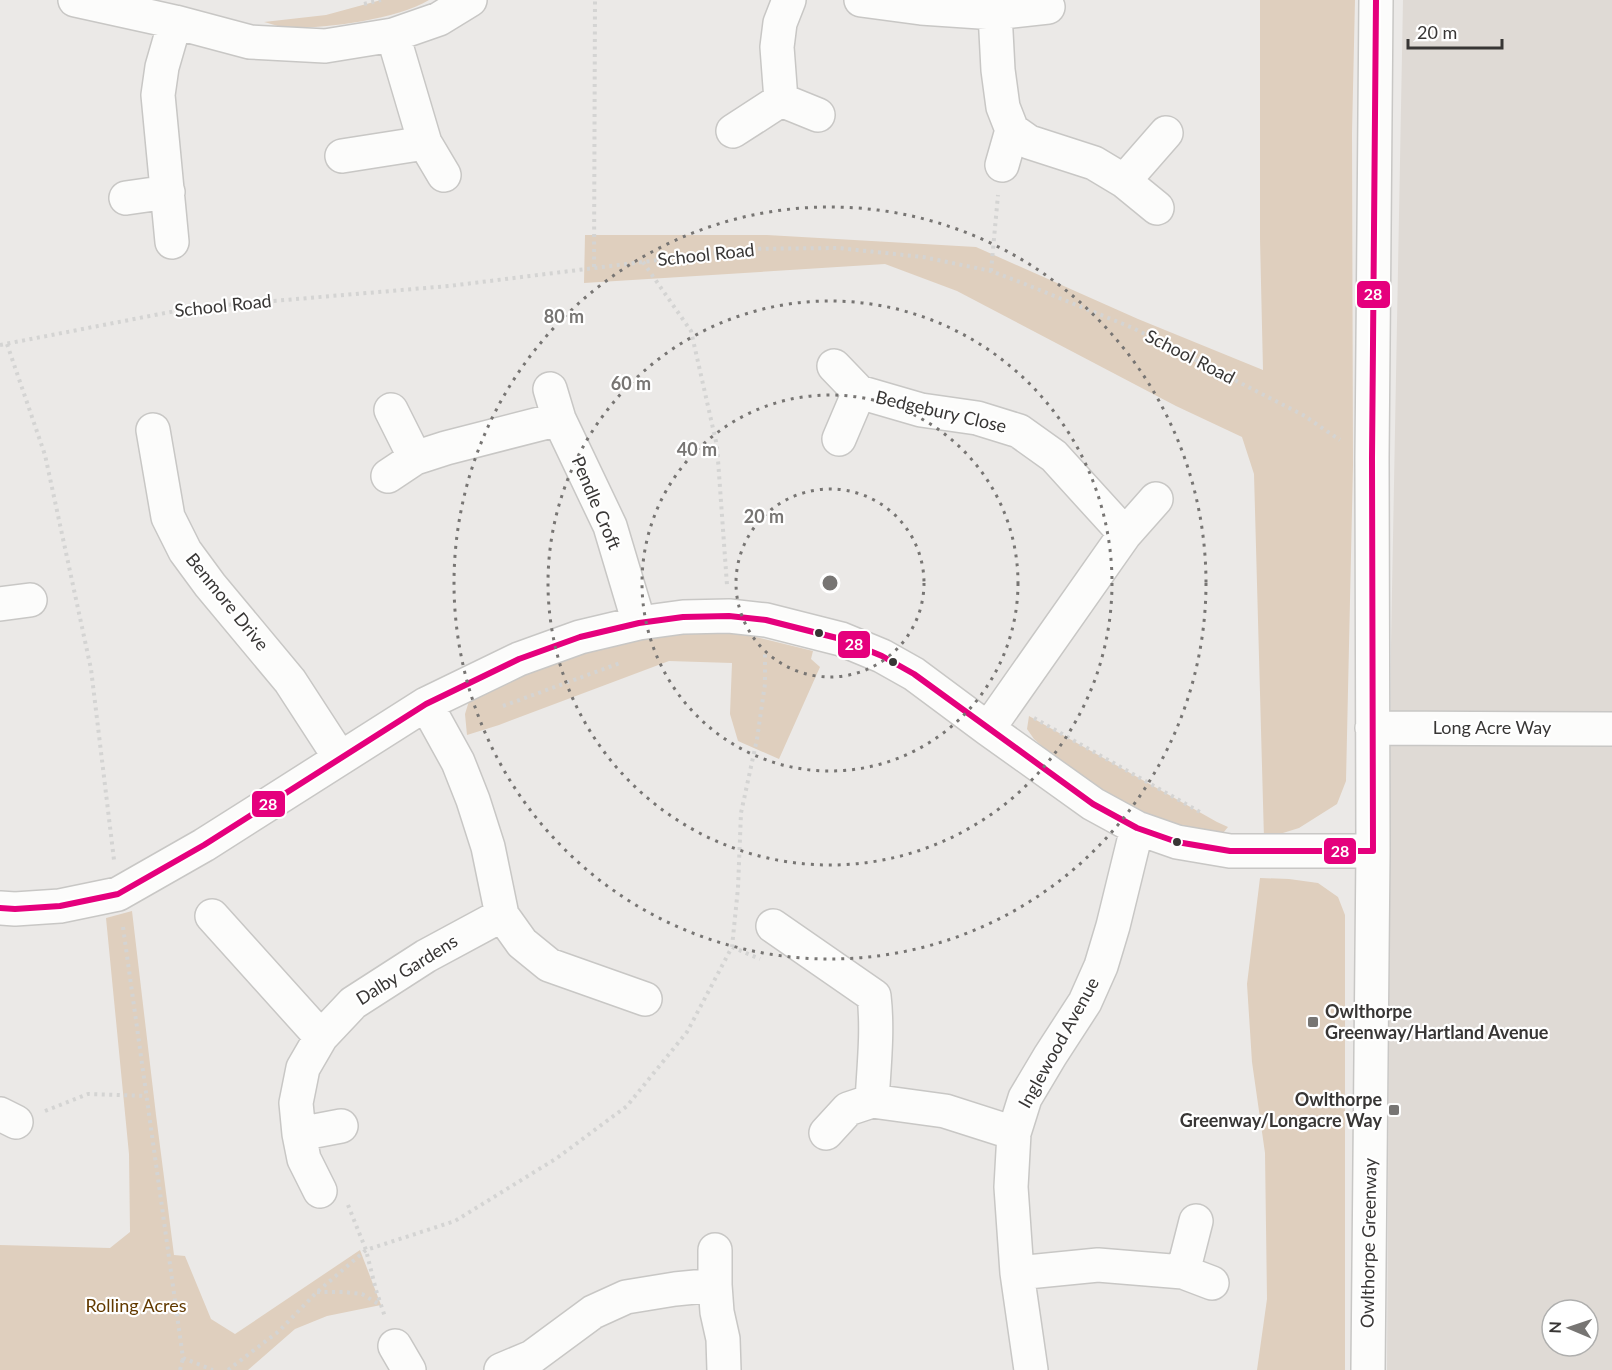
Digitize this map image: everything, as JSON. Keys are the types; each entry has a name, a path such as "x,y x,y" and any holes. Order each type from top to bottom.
{"street":[{"path":"75,0 175,22 250,42 325,46 393,35 439,18 470,0"},
{"path":"781,100 777,47 780,23 789,0"},
{"path":"861,0 921,8 995,13 1048,7"},
{"name":"Owlthorpe Greenway","path":"1368,1370 1373,850 1372,459 1376,0"},
{"path":"995,13 998,70 1003,107 1012,130 1029,142 1094,163 1124,181 1157,208"},
{"path":"172,242 158,95 162,67 175,22"},
{"path":"393,35 425,143 444,175"},
{"path":"781,100 818,115"},
{"path":"733,130 781,100"},
{"path":"1002,165 1012,130"},
{"path":"1124,181 1166,133"},
{"path":"342,156 425,143"},
{"path":"126,198 168,192"},
{"name":"Bedgebury Close","path":"834,366 859,392 921,410 976,418 1019,431 1054,456 1125,534"},
{"name":"Bedgebury Close","path":"839,439 859,392"},
{"name":"Pendle Croft","path":"388,476 415,458 446,448 555,404 610,526 639,623"},
{"path":"391,410 415,458"},
{"name":"Benmore Drive","path":"153,430 168,517 185,551 210,585 290,681 340,758"},
{"path":"997,716 1125,534 1156,499"},
{"path":"0,908 60,906 118,894 204,845 426,704 519,659 580,637 639,623 683,617 729,616 766,620 841,639 882,656 997,716 1093,804 1137,828 1177,842 1230,851 1373,850"},
{"path":"426,704 458,762 473,800 488,847 502,915 522,943 549,965 645,999"},
{"name":"Long Acre Way","path":"1372,728 1612,729"},
{"name":"Inglewood Avenue","path":"1031,1370 1017,1274 1011,1187 1014,1133 1025,1098 1085,1002 1101,966 1137,828"},
{"name":"Dalby Gardens","path":"320,1191 304,1159 296,1103 303,1068 321,1037 353,1003 416,962 502,915"},
{"path":"212,916 321,1037"},
{"path":"773,926 874,996 876,1010 872,1101"},
{"path":"826,1133 848,1110 872,1101 945,1111 1014,1133"},
{"path":"299,1134 341,1126"},
{"path":"1017,1274 1098,1265 1198,1278 1196,1221"},
{"path":"715,1250 717,1312 723,1339 724,1370"},
{"path":"501,1370 532,1357 593,1312 626,1297 715,1285"}],"path":[{"path":"594,267 595,0"},
{"path":"991,271 1002,165"},
{"name":"School Road","path":"0,345 191,308 449,286 742,249 838,248 922,257 991,271 1133,328 1303,415 1349,447 1372,459"},
{"path":"643,262 691,331 717,446 729,616"},
{"path":"755,651 776,654"},
{"path":"228,1370 279,1331 317,1292 366,1250 455,1221 557,1158 627,1106 687,1032 732,947 738,888 741,813 757,739 765,684 765,652"},
{"path":"494,709 627,661"},
{"path":"997,716 1208,816"},
{"path":"8,1118 88,1094 147,1096"},
{"path":"320,1191 344,1196 366,1250 376,1290 402,1358"},
{"path":"317,1292 362,1294 381,1305"},
{"path":"180,1370 183,1358"}],"shaded area":[{"path":"1403,0 1612,0 1612,1370 1387,1370 1391,645"}],"green space":[{"path":"381,0 429,0 399,12 343,24 291,28 264,22 326,15"},
{"path":"1260,0 1355,0 1352,133 1353,465 1346,781 1337,804 1299,828 1264,839 1254,474 1242,437 1176,406 957,291 885,264 584,283 585,235 767,235 976,247 1138,319 1263,370 1260,239"},
{"path":"675,633 744,634 813,651 811,659 820,667 779,759 738,741 730,714 732,663 669,661 467,735 465,714 469,701 483,689 563,657"},
{"path":"1029,716 1228,827 1223,833 1166,824 1130,808 1051,754 1034,739 1027,729"},
{"path":"1260,878 1318,883 1338,897 1345,915 1345,1370 1257,1370 1267,1299 1265,1153 1252,1062 1247,984"},
{"name":"Rolling Acres","path":"132,911 174,1255 185,1256 211,1319 235,1334 360,1250 381,1305 327,1316 295,1329 248,1370 0,1370 0,1245 110,1248 130,1232 129,1154 106,918"}],"transit line":[{"name":"28","path":"0,908 60,906 118,894 204,845 426,704 519,659 580,637 639,623 683,617 729,616 766,620 841,639 882,656 914,674 1093,804 1137,828 1177,842 1230,851 1373,851 1372,459 1376,0"}],"place":[{"name":"Owlthorpe Greenway/Hartland Avenue","path":"1313,1022"},
{"name":"Owlthorpe Greenway/Longacre Way","path":"1394,1110"}]}
